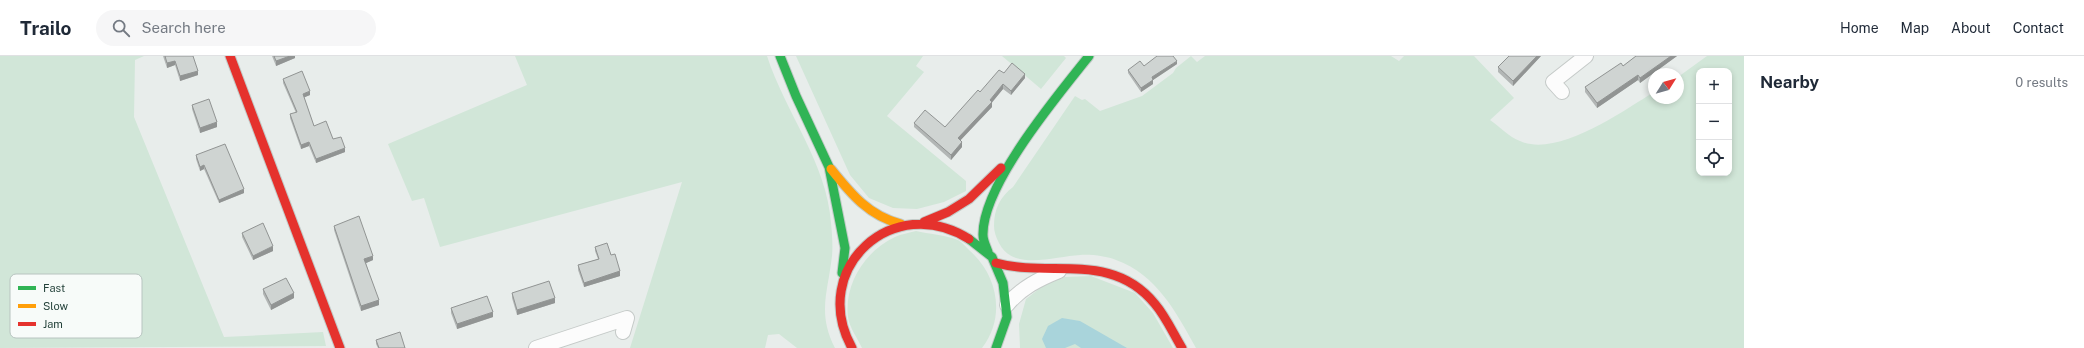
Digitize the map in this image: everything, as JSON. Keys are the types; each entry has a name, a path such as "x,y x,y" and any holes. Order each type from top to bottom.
{"main road":[{"path":"230,56 340,348"},
{"path":"780,56 796,96 829,167 845,248 838,305 845,338 852,348"},
{"path":"988,252 982,234 987,207 1014,156 1089,56"},
{"path":"924,222 948,212 969,199 1014,156"},
{"path":"829,167 857,201 871,213 888,222 901,224 924,222 943,226 967,235 988,252 996,263 1008,304 1006,325 1008,340"},
{"path":"840,286 846,269 856,253 870,239 901,224"},
{"path":"996,263 1013,269 1096,269 1115,274 1132,282 1155,303 1182,348"},
{"path":"996,348 1006,325"}],"street":[{"path":"1562,92 1553,82 1586,56"},
{"path":"1008,304 1016,294 1040,279 1069,268"},
{"path":"536,348 627,318 623,332"}],"green space":[{"path":"0,56 144,56 135,60 134,117 224,337 323,332 326,346 0,348"},
{"path":"515,56 767,56 784,97 814,159 822,179 828,201 832,235 832,256 826,292 825,313 826,324 835,348 797,348 779,334 768,335 765,348 630,348 682,182 440,247 424,198 412,201 388,144 527,85"},
{"path":"796,56 923,56 916,66 924,72 887,116 966,181 966,191 944,202 917,209 893,208 869,198 850,175"},
{"path":"1002,56 1064,56 1066,58 1041,89"},
{"path":"1191,56 1197,62 1205,56 1391,56 1399,61 1404,56 1474,56 1514,98 1490,120 1516,139 1535,145 1552,143 1570,138 1589,130 1648,96 1648,104 1684,104 1684,73 1707,56 1744,56 1744,348 1196,348 1173,308 1164,296 1143,275 1130,267 1112,259 1098,256 1084,255 1024,260 1014,257 1006,252 999,243 994,230 995,214 1001,199 1013,187 1075,96 1082,100 1085,99 1100,111 1142,96 1173,73 1176,68"},
{"path":"916,231 958,240 979,260 987,272 992,284 996,310 990,336 982,348 862,348 852,329 848,317 849,293 853,281 866,260 884,243 902,234"},
{"path":"1091,276 1135,293 1153,313 1173,348 1020,348 1019,324 1026,299 1044,285 1065,277"}],"water":[{"path":"1062,318 1080,321 1127,348 1081,348 1075,344 1065,348 1046,348 1042,339 1048,326"}],"building":[{"path":"165,56 193,56 198,71 180,76 175,61 167,63"},
{"path":"274,56 290,56 276,61"},
{"path":"1157,56 1173,56 1177,61 1152,77 1153,80 1141,88 1128,70 1140,61 1144,66"},
{"path":"1509,56 1537,56 1513,81 1498,67"},
{"path":"1636,56 1671,56 1654,68 1648,68 1648,72 1640,78 1638,75 1597,103 1585,87 1621,63 1623,66"},
{"path":"1012,63 1025,74 1011,91 1003,84 990,100 992,102 958,138 962,142 951,155 914,123 925,110 945,127 978,90 980,92 999,70 1004,73"},
{"path":"302,71 310,91 303,94 314,126 326,121 333,139 341,137 345,148 316,159 309,142 301,145 290,114 297,112 283,79"},
{"path":"209,99 217,122 200,128 192,105"},
{"path":"225,144 244,189 219,200 204,165 200,167 196,155"},
{"path":"359,216 373,256 364,259 379,300 361,306 334,226"},
{"path":"263,223 273,246 253,256 242,233"},
{"path":"607,243 611,255 615,254 620,271 584,283 578,265 599,259 595,247"},
{"path":"286,278 294,293 271,305 263,289"},
{"path":"549,281 555,298 517,310 512,293"},
{"path":"487,296 493,312 457,324 451,308"},
{"path":"400,332 405,348 379,348 376,340"}],"traffic: fast":[{"path":"780,56 796,96 829,167 845,248 842,273"},
{"path":"988,252 983,235 986,215 995,191 1024,141 1059,93 1089,56"},
{"path":"969,239 992,257 1003,283 1007,317 996,348"}],"traffic: slow":[{"path":"831,169 846,187 870,210 879,216 901,224"}],"traffic: jam":[{"path":"230,56 340,348"},
{"path":"924,222 948,212 969,199 1001,168"},
{"path":"852,348 841,318 841,290 850,266 866,246 887,231 913,225 941,227 969,239"},
{"path":"996,263 1017,267 1080,269 1120,277 1138,288 1155,304 1182,348"}]}
